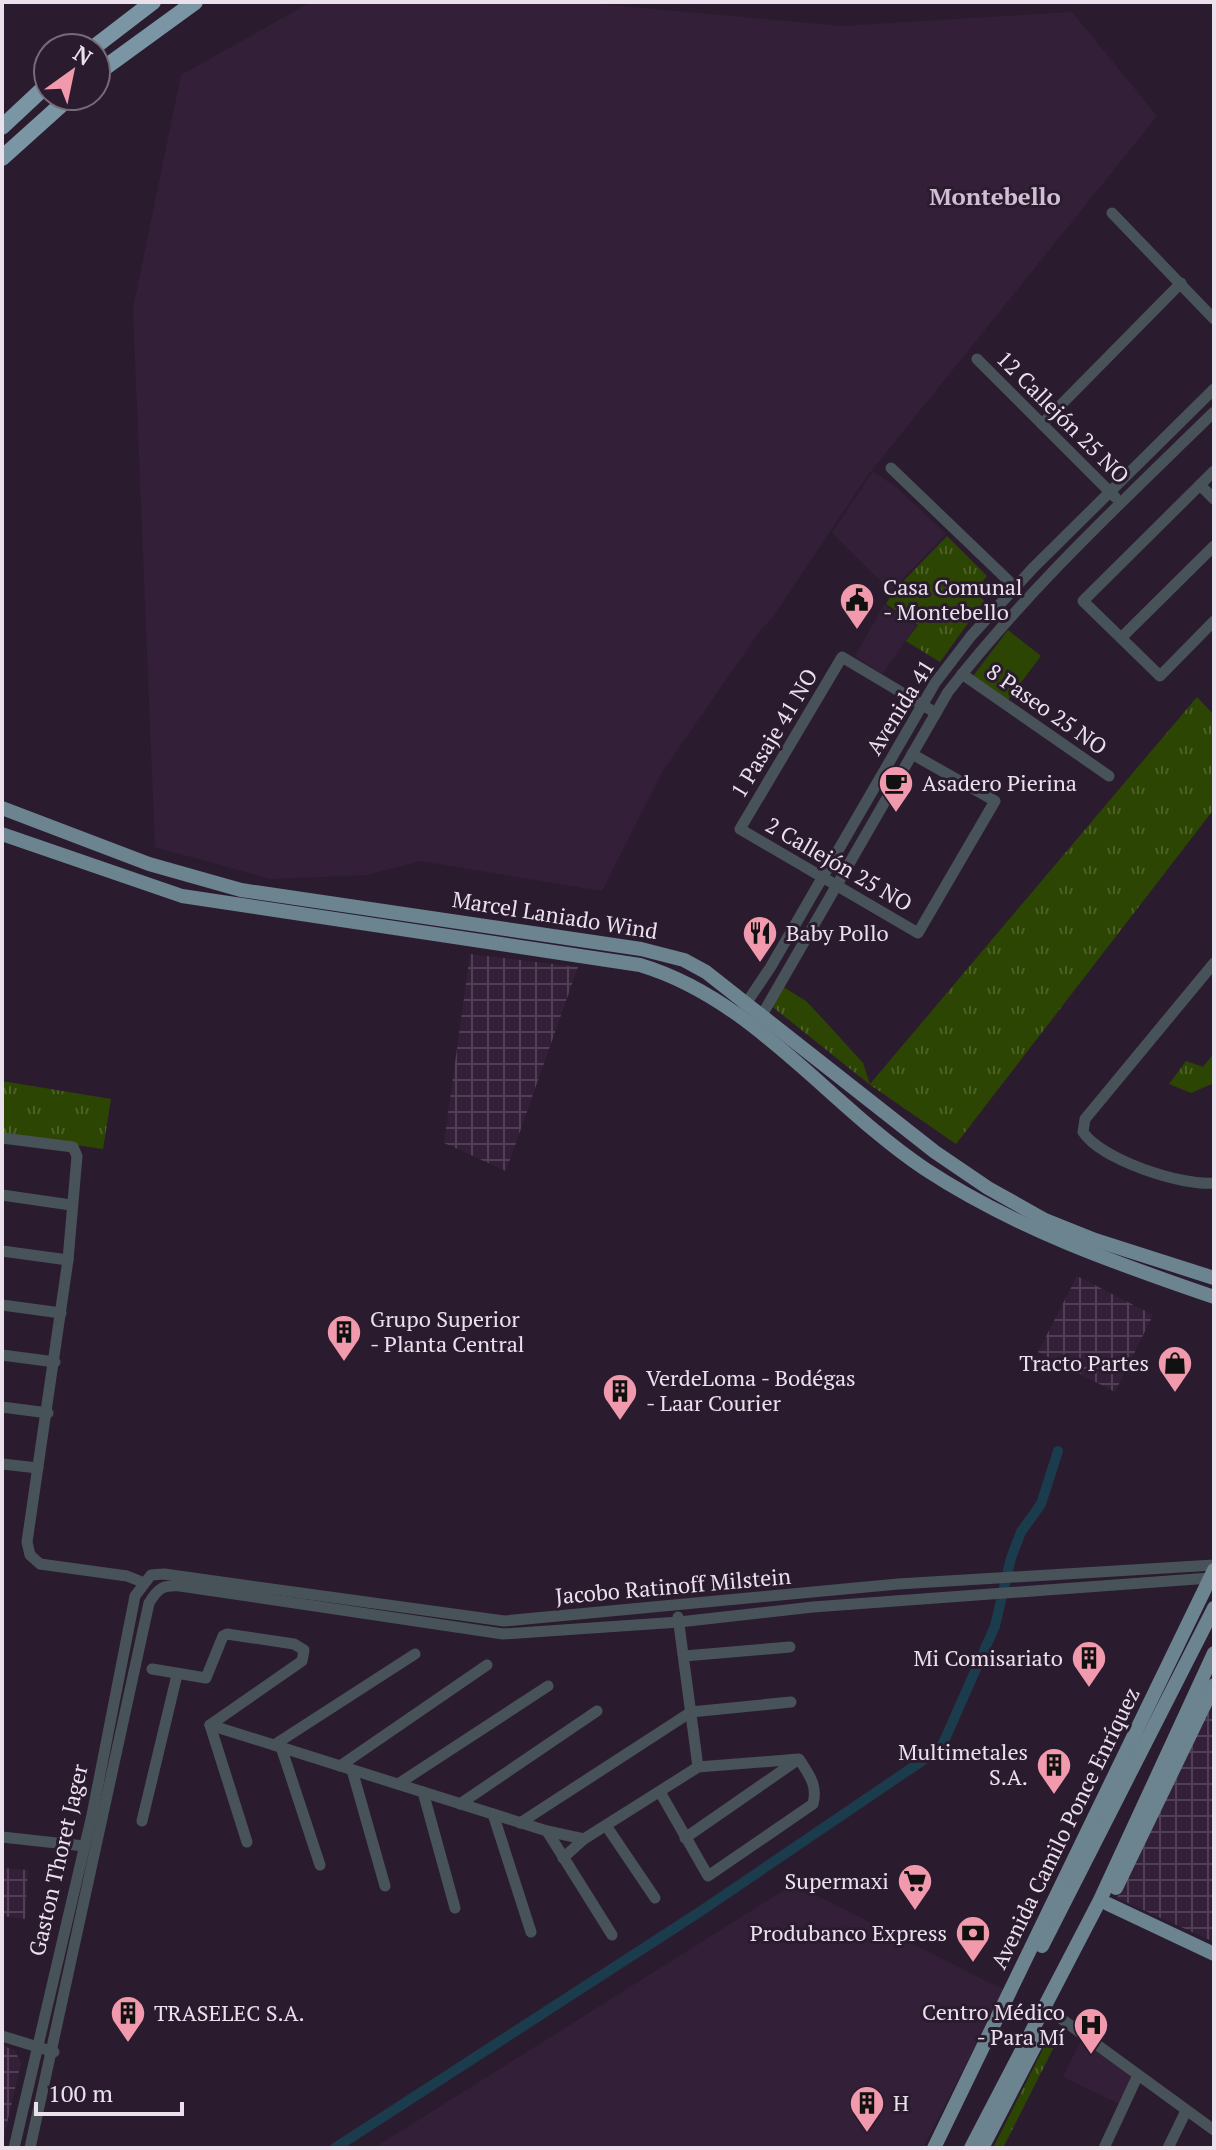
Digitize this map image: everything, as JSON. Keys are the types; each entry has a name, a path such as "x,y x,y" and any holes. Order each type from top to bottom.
{"highway":[{"path":"112,33 153,2"},
{"path":"112,62 195,2"},
{"path":"2,127 32,99"},
{"path":"2,158 53,112"}],"main road":[{"name":"Marcel Laniado Wind","path":"2,808 149,864 241,890 666,954 706,972 742,1009 754,1029 923,1167 980,1203 1081,1251 1214,1297"},
{"name":"Marcel Laniado Wind","path":"2,834 182,896 640,965 678,976 742,1009 762,1015 935,1152 988,1188 1045,1220 1095,1240 1214,1278"},
{"path":"1213,1572 1213,1610"},
{"name":"Avenida Camilo Ponce Enríquez","path":"934,2148 1213,1572"},
{"name":"Avenida Camilo Ponce Enríquez","path":"943,2148 1213,1610"},
{"path":"982,2148 1104,1902 1214,1653"},
{"path":"971,2148 1051,1994 1104,1902 1214,1685"},
{"path":"1104,1902 1214,1954"},
{"path":"1051,1994 1052,2012"},
{"path":"1035,2025 1052,2012"},
{"path":"943,2148 942,2131 960,2114"}],"street":[{"path":"1112,213 1214,319"},
{"path":"1042,424 1181,283"},
{"name":"12 Callejón 25 NO","path":"977,359 1121,503"},
{"name":"Avenida 41","path":"742,1009 823,877 922,705 971,636 1015,587 1214,389"},
{"name":"Avenida 41","path":"754,1029 936,713 962,674 1044,579 1214,412"},
{"path":"1157,445 1169,456"},
{"path":"891,468 1015,587"},
{"path":"1214,471 1083,601 1160,676 1214,621"},
{"path":"1200,485 1214,499"},
{"path":"1121,638 1214,546"},
{"name":"1 Pasaje 41 NO","path":"740,829 842,657 922,705"},
{"name":"8 Paseo 25 NO","path":"962,674 1109,776"},
{"path":"922,705 936,713"},
{"name":"2 Callejón 25 NO","path":"740,829 918,933 995,801 912,754"},
{"path":"1214,963 1085,1119 1083,1132 1091,1143 1110,1156 1156,1172 1203,1184 1214,1183"},
{"path":"2,1138 73,1147 77,1156 55,1362 27,1542 30,1555 40,1564 127,1576 142,1582"},
{"path":"2,1195 71,1205"},
{"path":"2,1251 68,1260"},
{"path":"2,1305 61,1313"},
{"path":"2,1355 55,1362"},
{"path":"2,1407 48,1413"},
{"path":"2,1464 38,1468"},
{"name":"Jacobo Ratinoff Milstein","path":"142,1582 151,1575 164,1574 503,1634 679,1622 813,1607 1213,1572"},
{"name":"Jacobo Ratinoff Milstein","path":"157,1590 167,1585 180,1586 504,1621 898,1584 1213,1572"},
{"name":"Gaston Thoret Jager","path":"14,2148 84,1846 135,1596 142,1582"},
{"name":"Gaston Thoret Jager","path":"30,2148 54,2052 149,1603 157,1590"},
{"path":"676,1605 698,1767"},
{"path":"152,1669 206,1678 223,1636 227,1634 294,1644 304,1650 302,1661 210,1725"},
{"path":"684,1656 790,1647"},
{"path":"278,1746 415,1654"},
{"path":"340,1766 487,1665"},
{"path":"142,1821 177,1675"},
{"path":"398,1784 548,1686"},
{"path":"520,1823 691,1712 791,1702"},
{"path":"460,1804 597,1711"},
{"path":"210,1725 520,1823 584,1839"},
{"path":"210,1725 247,1842"},
{"path":"104,1744 119,1747"},
{"path":"278,1746 320,1865"},
{"path":"563,1858 584,1839 698,1767 799,1759"},
{"path":"660,1792 708,1876 813,1804 814,1783 799,1759"},
{"path":"685,1838 799,1759"},
{"path":"352,1770 385,1886"},
{"path":"423,1792 455,1908"},
{"path":"493,1814 531,1932"},
{"path":"607,1827 655,1898"},
{"path":"547,1831 612,1935"},
{"path":"2,1837 84,1846"},
{"path":"1052,2012 1214,2130"},
{"path":"2,2036 54,2052"},
{"path":"1104,2148 1138,2075"},
{"path":"1168,2148 1186,2111"}],"shaded area":[{"path":"311,2 575,2 842,26 1072,12 1157,116 868,475 773,617 762,628 662,772 602,891 420,861 367,875 270,879 155,847 133,309 181,75"},
{"path":"873,471 897,488 946,534 891,591 832,533"},
{"path":"884,605 916,626 882,674 855,656"},
{"path":"470,954 578,967 506,1171 444,1143"},
{"path":"1077,1276 1153,1315 1115,1392 1038,1352"},
{"path":"1214,1695 1214,1942 1117,1898"},
{"path":"2,1868 28,1870 25,1919 2,1916"},
{"path":"794,1884 1004,1990 923,2148 374,2148"},
{"name":"Centro Médico - Para Mí","path":"1083,2037 1134,2075 1122,2105 1063,2077"},
{"path":"2,2045 15,2051 21,2063 2,2145"}],"green space":[{"path":"947,536 987,576 975,591 984,601 940,662 906,641 918,625 886,604 892,593"},
{"path":"1008,630 1041,656 1008,700 973,676"},
{"path":"1197,697 1214,715 1214,809 956,1144 869,1084 769,1004 780,985 806,1001 863,1063 870,1084"},
{"path":"1214,1053 1214,1083 1191,1093 1169,1084 1186,1061 1203,1067"},
{"path":"2,1081 111,1099 103,1149 2,1134"},
{"path":"1054,2027 1061,2033 1003,2148 993,2148"}],"waterway":[{"path":"335,2148 698,1913 941,1748 995,1626 1011,1558 1021,1532 1041,1504 1058,1451"}],"place":[{"name":"Casa Comunal - Montebello","path":"857,631"},
{"name":"Asadero Pierina","path":"896,814"},
{"name":"Baby Pollo","path":"760,964"},
{"name":"Grupo Superior - Planta Central","path":"344,1363"},
{"name":"Tracto Partes","path":"1175,1394"},
{"name":"VerdeLoma - Bodégas - Laar Courier","path":"620,1422"},
{"name":"Mi Comisariato","path":"1089,1689"},
{"name":"Multimetales S.A.","path":"1054,1796"},
{"name":"Supermaxi","path":"915,1912"},
{"name":"Produbanco Express","path":"973,1964"},
{"name":"TRASELEC S.A.","path":"128,2044"},
{"name":"Centro Médico - Para Mí","path":"1091,2056"},
{"name":"H","path":"867,2134"}],"district":[{"name":"Montebello","path":"995,197"}]}
